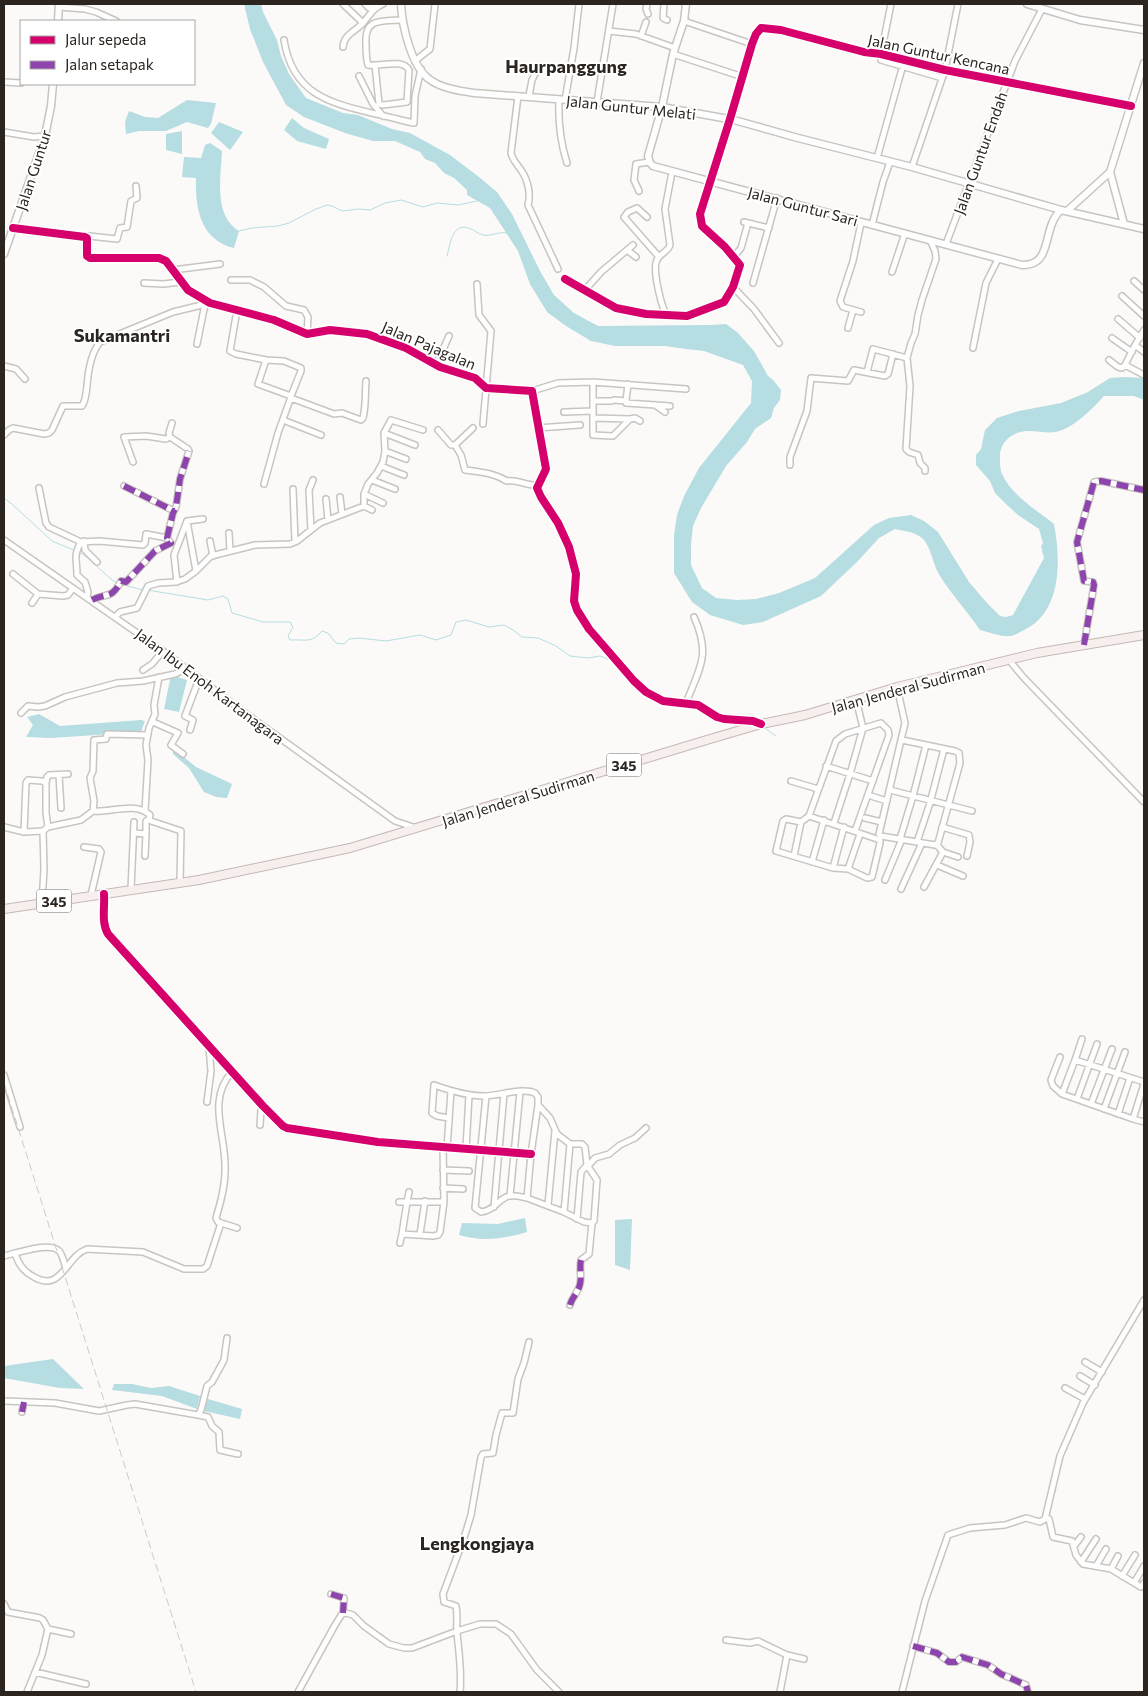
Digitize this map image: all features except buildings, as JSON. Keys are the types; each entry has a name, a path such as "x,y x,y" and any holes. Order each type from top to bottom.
{"main road":[{"name":"Jalan Jenderal Sudirman","path":"4,910 180,882 363,845 761,724 806,715 897,687 1037,653 1144,635"}],"street":[{"path":"343,4 363,23"},
{"path":"365,4 369,8 378,4"},
{"path":"343,46 346,37 363,23 378,4"},
{"name":"Jalan Guntur Melati","path":"400,4 405,34 419,65 427,78 448,87 474,92 662,107 730,119 912,167 1064,210 1144,229"},
{"path":"284,40 288,58 298,76 314,93 331,102 364,112 414,123 419,65 430,49 435,4"},
{"path":"567,163 561,145 558,126 562,99 574,48 579,4"},
{"path":"597,102 613,4"},
{"path":"646,4 648,14"},
{"path":"664,4 663,18 667,20"},
{"path":"639,191 634,180 636,164 650,162 648,156 662,107 674,51 684,21 686,4"},
{"path":"891,4 880,54 882,61 942,78"},
{"path":"912,167 945,70 958,4"},
{"path":"1027,4 1100,24 1144,30"},
{"path":"58,20 59,6 86,9 114,20"},
{"name":"Jalan Guntur Endah","path":"946,244 1017,56 1042,9"},
{"path":"375,65 378,103 381,105 408,102 409,70 404,64 367,64 366,29 374,23 402,20"},
{"path":"565,279 616,308 646,314 687,316 722,304 733,287 740,268 734,257 702,226 700,214 752,44 684,21"},
{"path":"641,36 646,22"},
{"name":"Jalan Guntur Kencana","path":"752,44 758,30 766,28 795,33 864,52 880,54 945,70 1131,106"},
{"path":"609,31 641,36 742,77"},
{"path":"877,158 904,60"},
{"path":"1124,224 1110,172 1131,106 1141,84 1144,63"},
{"path":"409,70 419,65"},
{"path":"529,96 532,80 539,66"},
{"path":"359,76 373,104 383,116"},
{"path":"4,82 20,83"},
{"name":"Jalan Guntur","path":"4,252 45,136 49,122 53,85"},
{"path":"518,96 511,153 525,178 530,197 528,205 558,269"},
{"path":"4,132 34,137 45,136"},
{"name":"Jalan Guntur Sari","path":"650,162 653,166 672,172 777,198 998,259 1027,265 1034,263 1040,258 1044,252 1052,221 1064,210"},
{"path":"872,224 890,162"},
{"path":"666,314 663,309 656,277 656,263 670,245 665,209 672,172"},
{"path":"1064,210 1110,172"},
{"path":"13,228 86,238 89,236 117,239 120,229 127,227 131,200 137,198 136,186"},
{"path":"754,283 777,198"},
{"path":"647,217 637,208 628,212 624,218 659,257"},
{"path":"734,257 741,248 746,222 769,228"},
{"path":"861,222 853,261 840,301 843,307 861,312"},
{"path":"892,272 905,233"},
{"path":"86,238 88,258 159,258 166,261 188,290 207,303 274,320 306,334 308,317 304,310 286,306 264,287 250,280 231,280"},
{"path":"925,471 918,456 908,452 906,449 910,386 907,358 915,334 922,300 936,259 930,240"},
{"path":"586,290 601,272 633,245"},
{"path":"627,250 636,257"},
{"path":"973,348 986,283 998,259"},
{"path":"173,270 220,264"},
{"path":"1134,281 1144,290"},
{"path":"144,283 163,284 181,282"},
{"path":"477,284 479,315 491,330 483,424"},
{"path":"733,287 754,309 778,343"},
{"path":"1122,296 1144,316"},
{"path":"197,344 207,303"},
{"path":"4,435 13,428 44,434 49,433 63,406 82,406 85,401 87,383 95,351 100,342 173,312 207,303"},
{"path":"237,310 230,351 266,360 283,361 301,368 264,484"},
{"path":"848,328 853,310"},
{"path":"1118,319 1140,338"},
{"name":"Jalan Pajagalan","path":"306,334 330,330 367,334 406,348 436,365 475,378 486,388 532,391"},
{"path":"1109,360 1120,368 1125,365 1144,330"},
{"path":"436,365 449,336"},
{"path":"1112,338 1132,352"},
{"path":"1135,345 1144,352"},
{"path":"867,372 873,349 907,358"},
{"path":"790,465 790,457 807,411 811,378 848,381 853,370 887,375 893,354"},
{"path":"266,360 258,384 334,414 338,412 361,420 366,408 364,400 366,381"},
{"path":"1125,365 1144,375"},
{"path":"4,366 16,369 25,379"},
{"path":"593,382 593,435 599,437 612,436 630,418"},
{"path":"537,485 546,469 537,428 532,391 558,383 593,382 686,389"},
{"path":"626,401 628,384"},
{"path":"593,401 626,401 626,404 670,406"},
{"path":"655,405 665,412"},
{"path":"564,412 593,411"},
{"path":"593,418 630,418 640,421"},
{"path":"364,506 364,494 381,466 385,451 384,433 393,419 423,430"},
{"path":"283,420 321,435"},
{"path":"167,538 176,505 180,479 189,450 170,437 169,432 172,423"},
{"path":"537,428 580,425"},
{"path":"455,445 473,428"},
{"path":"438,430 451,445 455,445 466,470 484,471 507,481 512,480 528,485 537,485"},
{"path":"384,433 414,445"},
{"path":"133,462 124,437 146,436 166,439 170,437"},
{"path":"385,451 406,459"},
{"path":"381,466 404,475"},
{"path":"311,530 309,490 313,480"},
{"path":"372,480 394,490"},
{"path":"1084,645 1094,585 1093,582 1084,581 1083,579 1077,542 1094,482 1101,481 1144,490"},
{"path":"537,485 541,497 558,523 569,547 576,574 575,605 586,624 642,689 663,701 698,705 717,717 753,721 761,724"},
{"path":"124,486 174,511"},
{"path":"39,488 46,523 49,527 82,541 143,545 146,534 167,538 171,541 171,544 155,552 127,581 120,583 111,595 89,599 86,582 77,575 76,550 82,541"},
{"path":"293,489 295,542"},
{"path":"364,494 383,503"},
{"path":"340,497 342,514"},
{"path":"326,498 328,520"},
{"path":"115,617 120,612 137,608 146,588 152,584 177,582 185,579 212,556 264,543 290,544 320,523 364,506 372,510"},
{"path":"187,521 203,519"},
{"path":"187,521 196,571"},
{"path":"177,582 174,555 187,521"},
{"path":"229,533 230,551"},
{"name":"Jalan Ibu Enoh Kartanagara","path":"4,540 164,651 199,679 395,821 417,829"},
{"path":"82,541 86,552 96,562"},
{"path":"210,541 212,556"},
{"path":"13,574 38,594 63,596 68,595 73,588"},
{"path":"32,603 38,594"},
{"path":"686,703 704,654 702,635 694,617"},
{"path":"143,670 152,664 164,651"},
{"path":"1009,660 1024,678 1144,802"},
{"path":"21,713 28,706 46,706 65,697 117,683 135,683 175,674 186,668"},
{"path":"145,811 148,760 146,753 147,735 155,714 154,705 159,677"},
{"path":"190,730 193,720 185,716 199,679"},
{"path":"897,687 905,719 880,836 936,844 943,852 958,857"},
{"path":"834,823 863,728 856,699"},
{"path":"153,722 178,733 171,745 182,754"},
{"path":"794,856 801,822 809,816 826,766 838,740 845,734 881,723 888,732 848,869"},
{"path":"92,812 94,800 90,778 93,771 94,740 106,739 107,734 147,735"},
{"path":"902,740 957,752 960,756 949,805 936,844"},
{"path":"885,880 901,839 926,745"},
{"path":"901,889 920,843 944,749"},
{"path":"826,766 873,781"},
{"path":"59,774 61,808"},
{"path":"48,827 46,813 46,783 48,776 68,774"},
{"path":"24,832 27,781 42,781 46,783"},
{"path":"791,781 818,789"},
{"path":"890,790 972,811"},
{"path":"872,796 887,801"},
{"path":"4,827 24,832 43,831 48,827 82,820 92,812 120,808 145,811 150,815 146,821 145,856"},
{"path":"801,822 786,819 783,821 776,849 777,852 833,868 848,869 867,878 872,876 880,840 809,816"},
{"path":"865,818 882,822"},
{"path":"149,819 181,830 180,882"},
{"path":"812,862 824,820"},
{"path":"395,821 396,835"},
{"path":"131,889 134,822"},
{"path":"833,868 844,827"},
{"path":"942,827 969,835 970,842 967,856"},
{"path":"42,903 44,869 43,831"},
{"path":"134,833 146,834"},
{"path":"84,847 99,849 101,852 91,895"},
{"path":"924,887 943,852"},
{"path":"937,865 963,876"},
{"path":"104,894 104,920 105,929 108,934 280,1124 288,1128 372,1141 531,1154"},
{"path":"1062,1094 1082,1039"},
{"path":"1077,1099 1097,1044"},
{"path":"207,1102 211,1071 209,1047"},
{"path":"1092,1104 1112,1049"},
{"path":"1104,1109 1125,1052"},
{"path":"1060,1057 1051,1080 1053,1086 1062,1094 1144,1122"},
{"path":"1075,1060 1144,1083 1133,1119"},
{"path":"232,1072 226,1080 218,1110 225,1148 226,1168 222,1198 216,1218 217,1222 237,1228"},
{"path":"4,1074 20,1127"},
{"path":"1118,1114 1130,1078"},
{"path":"449,1118 432,1113 434,1085 469,1095 486,1096 527,1091 535,1093 538,1097 538,1105 531,1154 528,1198"},
{"path":"402,1234 433,1236 438,1235 440,1232 444,1202 443,1170 451,1091"},
{"path":"510,1196 520,1092"},
{"path":"494,1208 504,1094"},
{"path":"466,1150 469,1095"},
{"path":"486,1096 475,1208 481,1212 489,1211 510,1196 528,1198 584,1222 592,1223"},
{"path":"538,1105 550,1118 555,1131 548,1205"},
{"path":"260,1126 263,1106"},
{"path":"577,1219 581,1172 595,1158 609,1154 620,1145 635,1138 646,1128"},
{"path":"555,1131 570,1144 584,1145 588,1166 597,1180 590,1254 581,1260 579,1270 581,1281 578,1292 573,1295 570,1305"},
{"path":"564,1212 570,1144"},
{"path":"443,1170 469,1171"},
{"path":"443,1188 463,1189"},
{"path":"400,1243 409,1192"},
{"path":"420,1234 425,1201"},
{"path":"399,1202 444,1202"},
{"path":"15,1253 26,1272 40,1280 54,1280 79,1252 87,1249 142,1252 181,1268 203,1269 207,1266 221,1223"},
{"path":"4,1256 40,1247 57,1249 60,1251 66,1268"},
{"path":"902,1692 928,1592 949,1534 970,1528 1007,1525 1026,1518 1041,1522 1046,1517 1060,1456 1085,1399 1144,1300"},
{"path":"198,1414 201,1410 205,1389 212,1382 224,1360 227,1338"},
{"path":"460,1692 456,1606 444,1602 444,1594 471,1514 481,1457 483,1454 492,1454 494,1451 502,1413 513,1413 518,1380 529,1342"},
{"path":"1086,1362 1102,1372"},
{"path":"1080,1376 1094,1385"},
{"path":"1065,1388 1085,1399"},
{"path":"4,1401 55,1404 99,1411 135,1404 198,1414 208,1417 212,1426 219,1432 220,1450 238,1454"},
{"path":"22,1412 24,1402"},
{"path":"1046,1517 1049,1519 1053,1537 1072,1541 1076,1555 1081,1562 1110,1569 1141,1588 1144,1583"},
{"path":"1074,1546 1081,1537"},
{"path":"1081,1562 1096,1539"},
{"path":"1096,1566 1106,1549"},
{"path":"1122,1576 1135,1555"},
{"path":"1110,1569 1118,1556"},
{"path":"1134,1583 1144,1566"},
{"path":"298,1692 343,1613 344,1598 331,1594"},
{"path":"4,1604 6,1612 40,1618 48,1630 46,1642 27,1692"},
{"path":"343,1613 346,1612 354,1615 364,1626 389,1644 404,1648 412,1648 480,1624 496,1624 511,1634 537,1670 559,1692"},
{"path":"48,1630 71,1634"},
{"path":"726,1640 758,1642 788,1655 804,1659"},
{"path":"913,1646 938,1654 949,1662 955,1662 962,1657 988,1665 1000,1674 1026,1685 1028,1692"},
{"path":"780,1692 788,1655"},
{"path":"35,1672 86,1684"}],"water":[{"path":"244,4 261,4 289,74 306,98 343,113 358,115 392,129 410,133 450,155 497,192 512,214 554,295 574,313 598,326 726,324 737,332 754,351 768,376 781,390 780,400 774,408 771,418 755,429 747,442 726,466 701,508 693,526 691,565 702,588 716,598 756,599 779,593 815,578 874,525 889,518 911,515 924,521 938,532 969,582 1000,616 1013,615 1044,558 1041,546 1043,543 1039,529 1018,515 995,493 990,481 976,465 976,455 981,449 985,430 997,418 1019,411 1061,403 1088,392 1110,378 1143,378 1144,400 1134,396 1104,396 1082,418 1069,427 1055,432 1027,431 1017,433 1009,437 1002,447 1000,469 1006,482 1018,496 1054,524 1058,569 1052,598 1046,611 1036,622 1010,636 980,630 940,576 924,540 914,534 895,529 879,538 821,596 763,622 743,625 710,615 692,602 674,573 674,535 677,515 684,496 699,468 751,403 752,381 743,365 704,351 665,346 615,346 591,341 566,326 547,312 530,284 518,251 490,208 467,195 467,190 454,178 444,173 435,163 425,159 420,152 395,141 373,141 345,133 304,117 286,105 263,62 250,29"},
{"path":"187,100 216,103 211,124 208,128 187,122 166,131 139,131 126,134 125,122 129,111 145,117 158,118"},
{"path":"292,118 304,128 329,139 326,149 297,141 284,130"},
{"path":"219,122 243,132 230,150 211,133"},
{"path":"182,131 182,154 166,150 166,134"},
{"path":"210,143 222,151 220,195 225,215 239,231 234,248 214,238 207,230 199,211 196,178 182,177 184,157 201,158 205,145"},
{"path":"171,675 187,680 179,712 164,709"},
{"path":"39,714 60,726 145,721 141,732 51,738 26,737 33,725 27,717"},
{"path":"173,748 196,767 232,784 227,798 216,797 204,792 189,768 173,754"},
{"path":"525,1218 527,1232 501,1238 485,1239 459,1235 462,1223 498,1224"},
{"path":"632,1219 630,1270 615,1265 615,1220"},
{"path":"53,1359 84,1389 60,1388 4,1378 4,1366"},
{"path":"114,1384 132,1384 151,1388 169,1386 200,1396 197,1409 162,1396 112,1390"},
{"path":"208,1399 242,1409 240,1419 204,1411"}],"waterway":[{"path":"239,231 289,223 327,205 342,211 370,210 385,203 401,200 423,207 437,203 458,205 477,201"},
{"path":"447,256 455,232 463,227 486,235 507,233"},
{"path":"4,498 52,541 76,551"},
{"path":"79,552 117,583"},
{"path":"120,584 143,590"},
{"path":"147,590 208,600 223,596 228,599 232,613 263,622 290,622 293,627 288,636 290,640 311,639 322,631 328,633 336,643 344,644 349,639 359,638 386,641 420,635 436,640 451,635 456,622 466,620 489,627 504,625 522,637 538,638 556,646 570,656 588,658 600,656 610,660 644,693"},
{"path":"649,697 661,702"},
{"path":"685,706 701,710 710,718 723,724 749,724"},
{"path":"766,729 776,736"}],"railway":[{"path":"4,1083 196,1692"}],"marked path":[{"path":"92,600 112,593 121,581 126,582 155,551 171,543 167,538 176,507 180,479 189,451"},
{"path":"1084,645 1094,585 1093,582 1084,581 1077,542 1094,482 1101,481 1144,490"},
{"path":"124,486 174,511"},
{"path":"570,1305 580,1284 581,1260"},
{"path":"22,1412 24,1402"},
{"path":"331,1594 344,1598 343,1613"},
{"path":"913,1646 937,1653 949,1662 956,1662 962,1657 988,1665 1001,1674 1026,1685 1028,1692"}],"cycle path":[{"path":"565,279 616,308 646,314 687,316 724,302 733,287 740,265 725,247 702,226 700,214 752,44 761,28 781,30 864,52 881,54 945,70 1131,106"},
{"path":"13,228 85,237 87,238 87,256 90,258 159,258 166,261 188,290 210,303 274,320 307,334 330,330 367,334 406,348 440,367 475,378 486,388 532,391 546,469 537,488 558,523 569,547 576,574 574,601 577,610 589,629 634,681 646,692 663,701 698,705 717,717 724,719 753,721 761,724"},
{"path":"104,894 104,919 108,934 283,1126 378,1142 531,1154"}],"district":[{"name":"Haurpanggung","path":"566,66"},
{"name":"Sukamantri","path":"122,335"},
{"name":"Lengkongjaya","path":"477,1543"}]}
